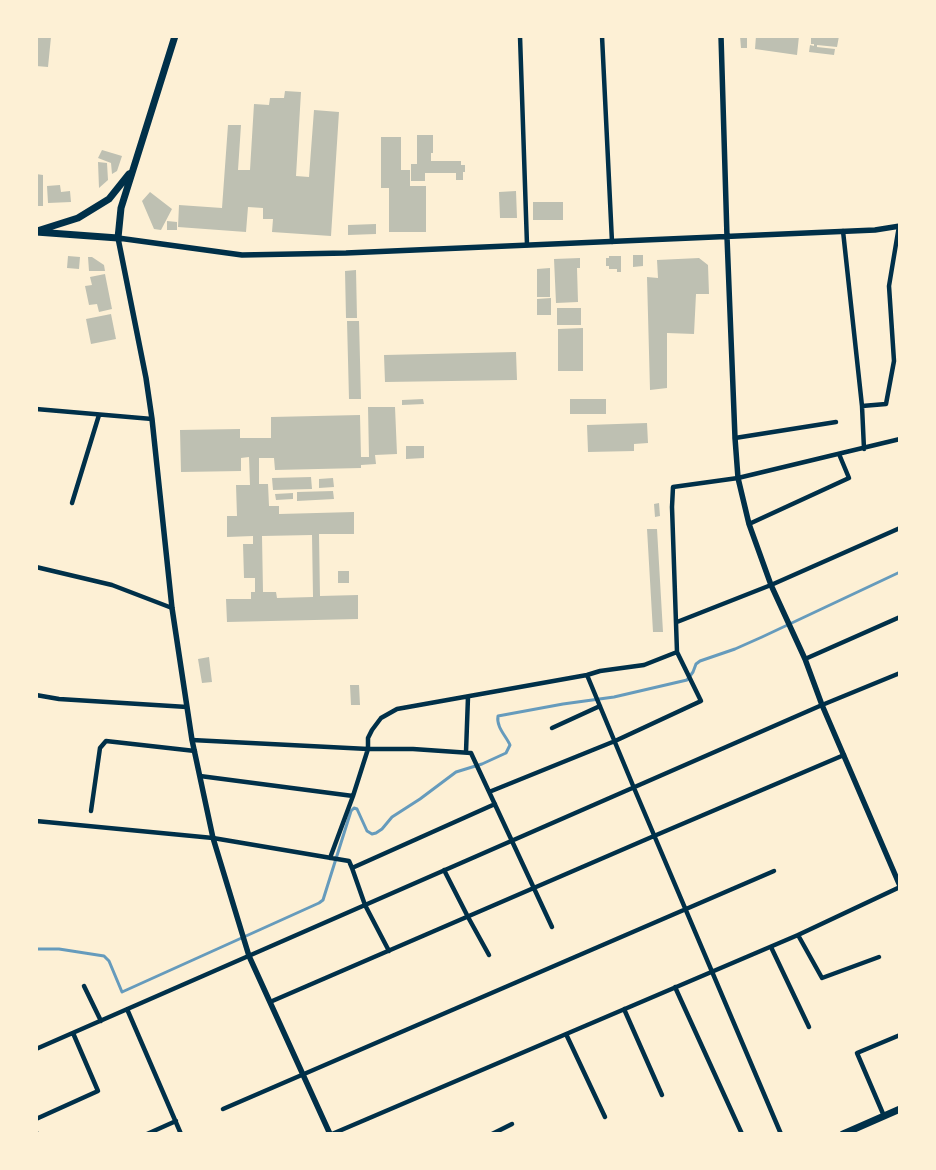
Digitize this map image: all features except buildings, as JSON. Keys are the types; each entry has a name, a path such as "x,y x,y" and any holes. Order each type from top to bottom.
{"main road":[{"path":"36,232 118,238 121,208 175,36"},
{"path":"36,232 78,218 109,199 133,168"},
{"path":"843,1134 900,1109"}],"street":[{"path":"520,36 527,245"},
{"path":"602,36 612,242"},
{"path":"721,36 727,237 738,478 749,524 771,585 805,659 822,705 900,886 771,947 331,1134 249,956 213,838 192,740 172,608 146,378 118,238 242,255 346,253 727,237 875,230 899,226 889,286 894,361 886,404 862,406"},
{"path":"843,231 862,406 864,449"},
{"path":"36,409 152,419"},
{"path":"72,503 99,414"},
{"path":"735,438 836,422"},
{"path":"489,792 615,741 701,701 677,652 673,487 738,478 900,439"},
{"path":"749,524 849,478 839,454"},
{"path":"677,622 771,585 900,528"},
{"path":"36,568 112,585 172,608"},
{"path":"805,659 900,617"},
{"path":"330,858 368,749 368,738 381,718 397,709 588,675 600,671 644,666 677,652"},
{"path":"36,1049 822,705 900,673"},
{"path":"588,675 654,836 781,1134"},
{"path":"36,695 59,699 187,707"},
{"path":"466,752 468,697"},
{"path":"552,728 600,706"},
{"path":"192,740 471,753 552,927"},
{"path":"91,810 100,748 106,741 195,751"},
{"path":"270,1002 844,755"},
{"path":"200,776 353,796"},
{"path":"352,868 495,804"},
{"path":"36,821 213,838 349,861 365,905 389,951"},
{"path":"444,870 489,955"},
{"path":"223,1109 774,871"},
{"path":"798,935 822,978 879,957"},
{"path":"771,947 809,1027"},
{"path":"84,986 101,1021"},
{"path":"675,988 742,1134"},
{"path":"127,1009 181,1134"},
{"path":"624,1009 662,1095"},
{"path":"36,1120 98,1091 73,1033"},
{"path":"566,1034 606,1117"},
{"path":"884,1116 858,1053 900,1034"},
{"path":"147,1134 176,1121"},
{"path":"492,1134 512,1124"}],"waterway":[{"path":"36,949 59,949 104,956 109,961 122,992 319,903 323,900 351,811 354,808 357,809 367,831 372,834 376,833 392,817 456,772 482,764 506,753 510,745 500,728 498,716 614,697 687,680 696,664 700,661 762,637 900,572"}]}
